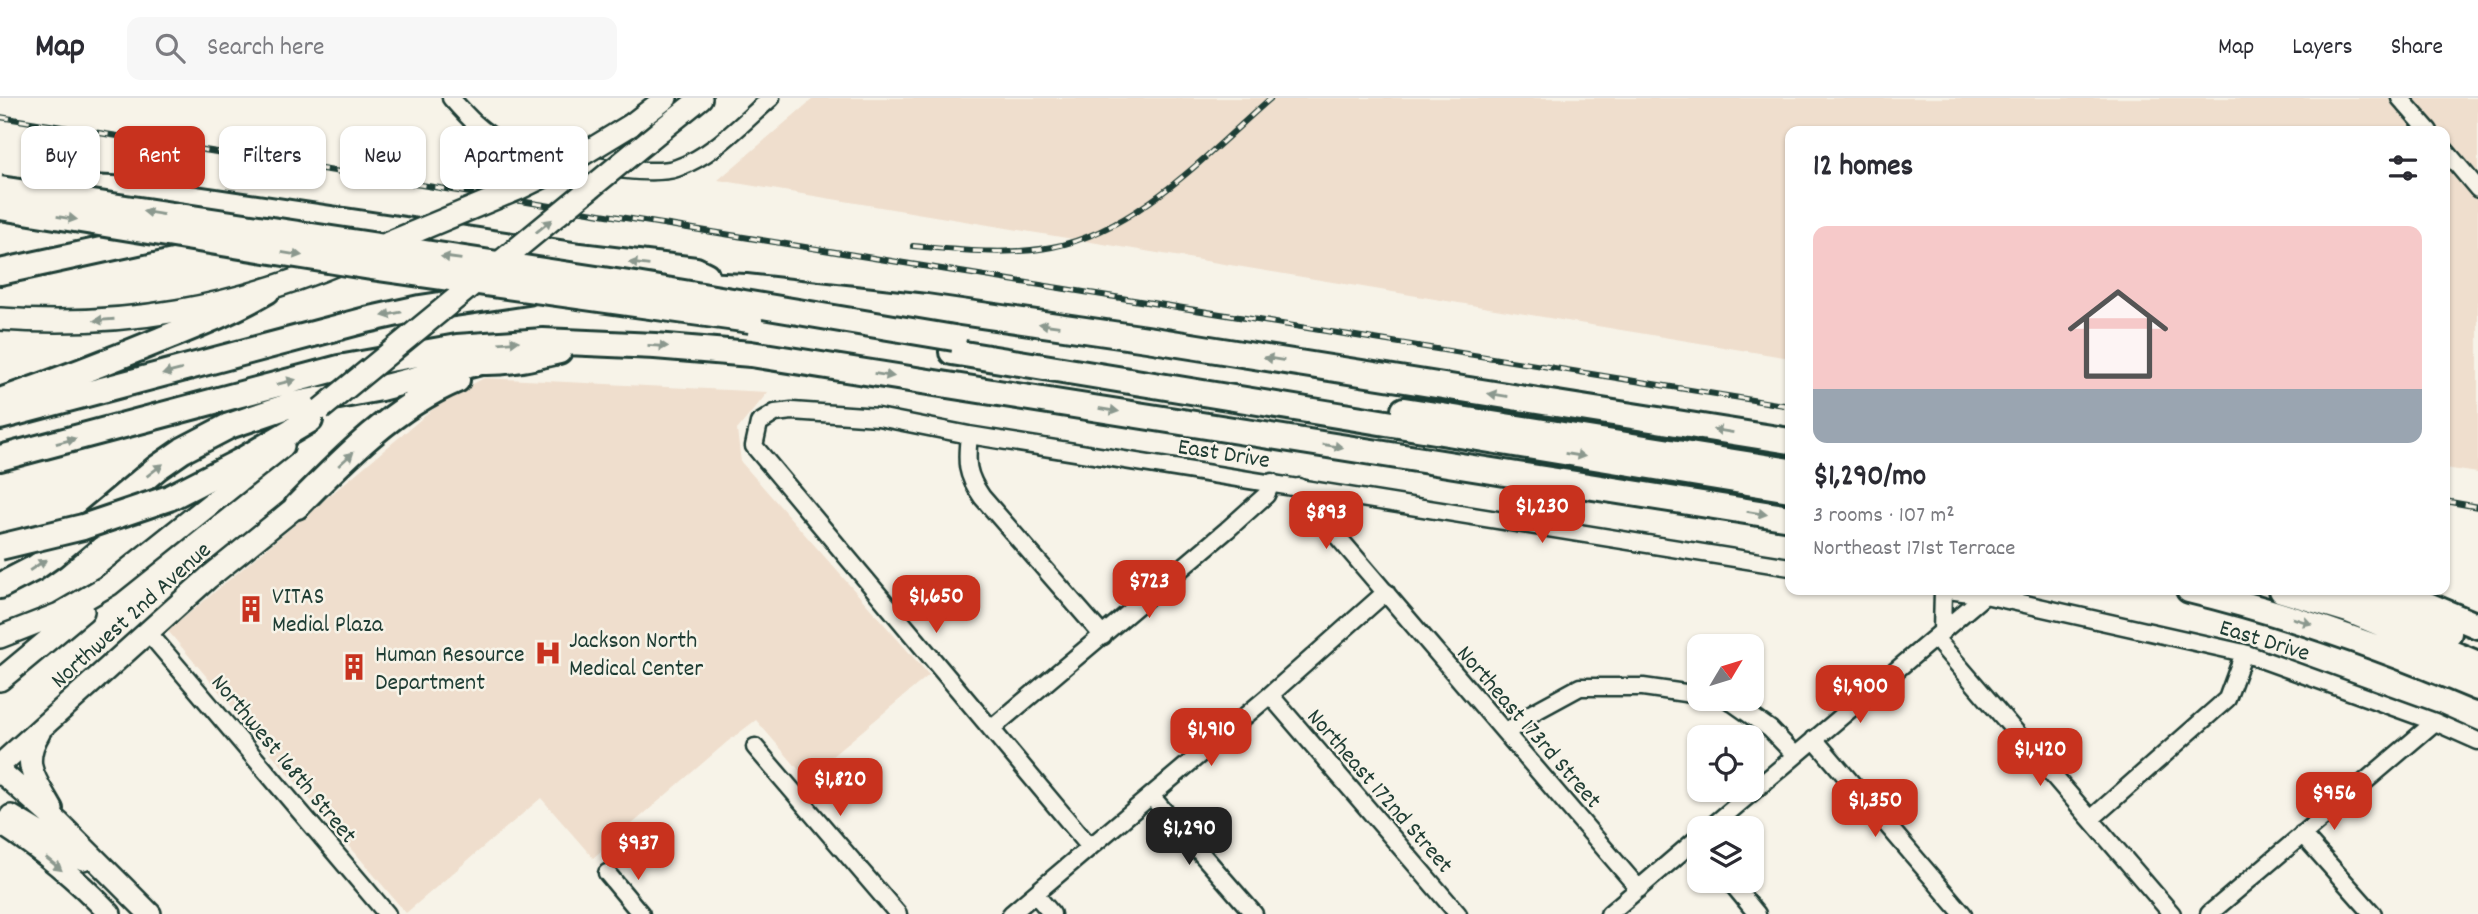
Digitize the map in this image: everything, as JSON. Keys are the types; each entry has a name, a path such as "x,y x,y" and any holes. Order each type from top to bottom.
{"highway":[{"path":"0,195 54,188 135,190 580,256 696,270 728,286"},
{"path":"0,189 622,283 953,345 1785,488"},
{"path":"0,207 372,267 779,324 953,345 1785,470"},
{"path":"0,272 186,232 328,219"},
{"path":"0,417 310,334 420,308 540,290 595,285 728,286 912,306 1133,337 1785,441"},
{"path":"0,401 186,330 240,307 267,291"},
{"path":"0,458 271,385 381,360 457,347 522,341 590,343 751,354 1785,517"},
{"path":"0,586 52,556 174,456 229,426 290,405 381,388 481,362 533,357 590,343"},
{"path":"297,506 402,411 438,389 496,362"},
{"path":"0,547 83,527 169,498 230,468 316,415"},
{"path":"2210,595 2335,631 2478,688"},
{"path":"2298,595 2348,610 2478,664"},
{"path":"2356,595 2478,646"},
{"path":"2404,595 2478,626"}],"main road":[{"path":"0,318 65,322 139,317 189,310 267,291 388,243 557,170 631,125 666,98"},
{"path":"0,637 59,614 134,567 701,98"},
{"name":"Northwest 2nd Avenue","path":"0,765 147,631 297,506"},
{"path":"0,680 95,601 109,585"},
{"path":"42,728 30,748 30,761 33,774 59,823"},
{"path":"0,771 59,823 150,914"},
{"path":"0,811 40,832 120,883"},
{"path":"0,823 21,836 110,914"}],"street":[{"path":"452,98 477,126 506,145 591,165 647,172 673,169 698,159 771,98"},
{"path":"2400,98 2425,126"},
{"path":"2450,156 2478,189"},
{"name":"East Drive","path":"991,729 754,446 760,423 775,414 792,411 878,417 969,435 1785,567"},
{"path":"969,435 967,468 970,479 1103,636"},
{"path":"1090,847 991,729 1266,495 1272,482"},
{"name":"Northeast 173rd Street","path":"1299,487 1308,502 1639,889"},
{"path":"1011,914 1270,695 1386,592"},
{"path":"1944,595 1939,635 2172,914"},
{"path":"1724,816 1985,595"},
{"name":"East Drive","path":"1985,595 2244,653 2435,722 2478,741"},
{"name":"Northwest 168th Street","path":"147,631 387,914"},
{"path":"2091,819 2227,699 2244,653"},
{"path":"1506,733 1534,712 1580,687 1643,687 1687,693"},
{"name":"Northeast 172nd Street","path":"1270,695 1458,914"},
{"path":"1744,711 1770,729 1795,755"},
{"path":"2209,914 2435,722"},
{"path":"1814,739 1964,914"},
{"path":"755,747 898,914"},
{"path":"1151,796 1254,914"},
{"path":"2302,834 2373,914"},
{"path":"1609,914 1687,850"},
{"path":"607,873 641,914"},
{"path":"1740,893 1758,914"},
{"path":"1035,894 1052,914"}],"shaded area":[{"path":"814,98 2478,98 2478,473 2450,469 2450,126 1785,126 1785,357 718,180"},
{"name":"Jackson North Medical Center","path":"484,378 768,392 737,430 741,462 929,675 806,778 756,720 593,858 541,798 406,913 168,631 445,399"}],"railway":[{"path":"913,246 1018,251 1052,247 1083,238 1113,225 1170,187 1271,98"},
{"path":"0,117 1785,405"},
{"path":"2450,502 2478,507"}],"place":[{"name":"VITAS Medial Plaza","path":"251,609"},
{"name":"Jackson North Medical Center","path":"548,653"},
{"name":"Human Resource Department","path":"354,667"}]}
